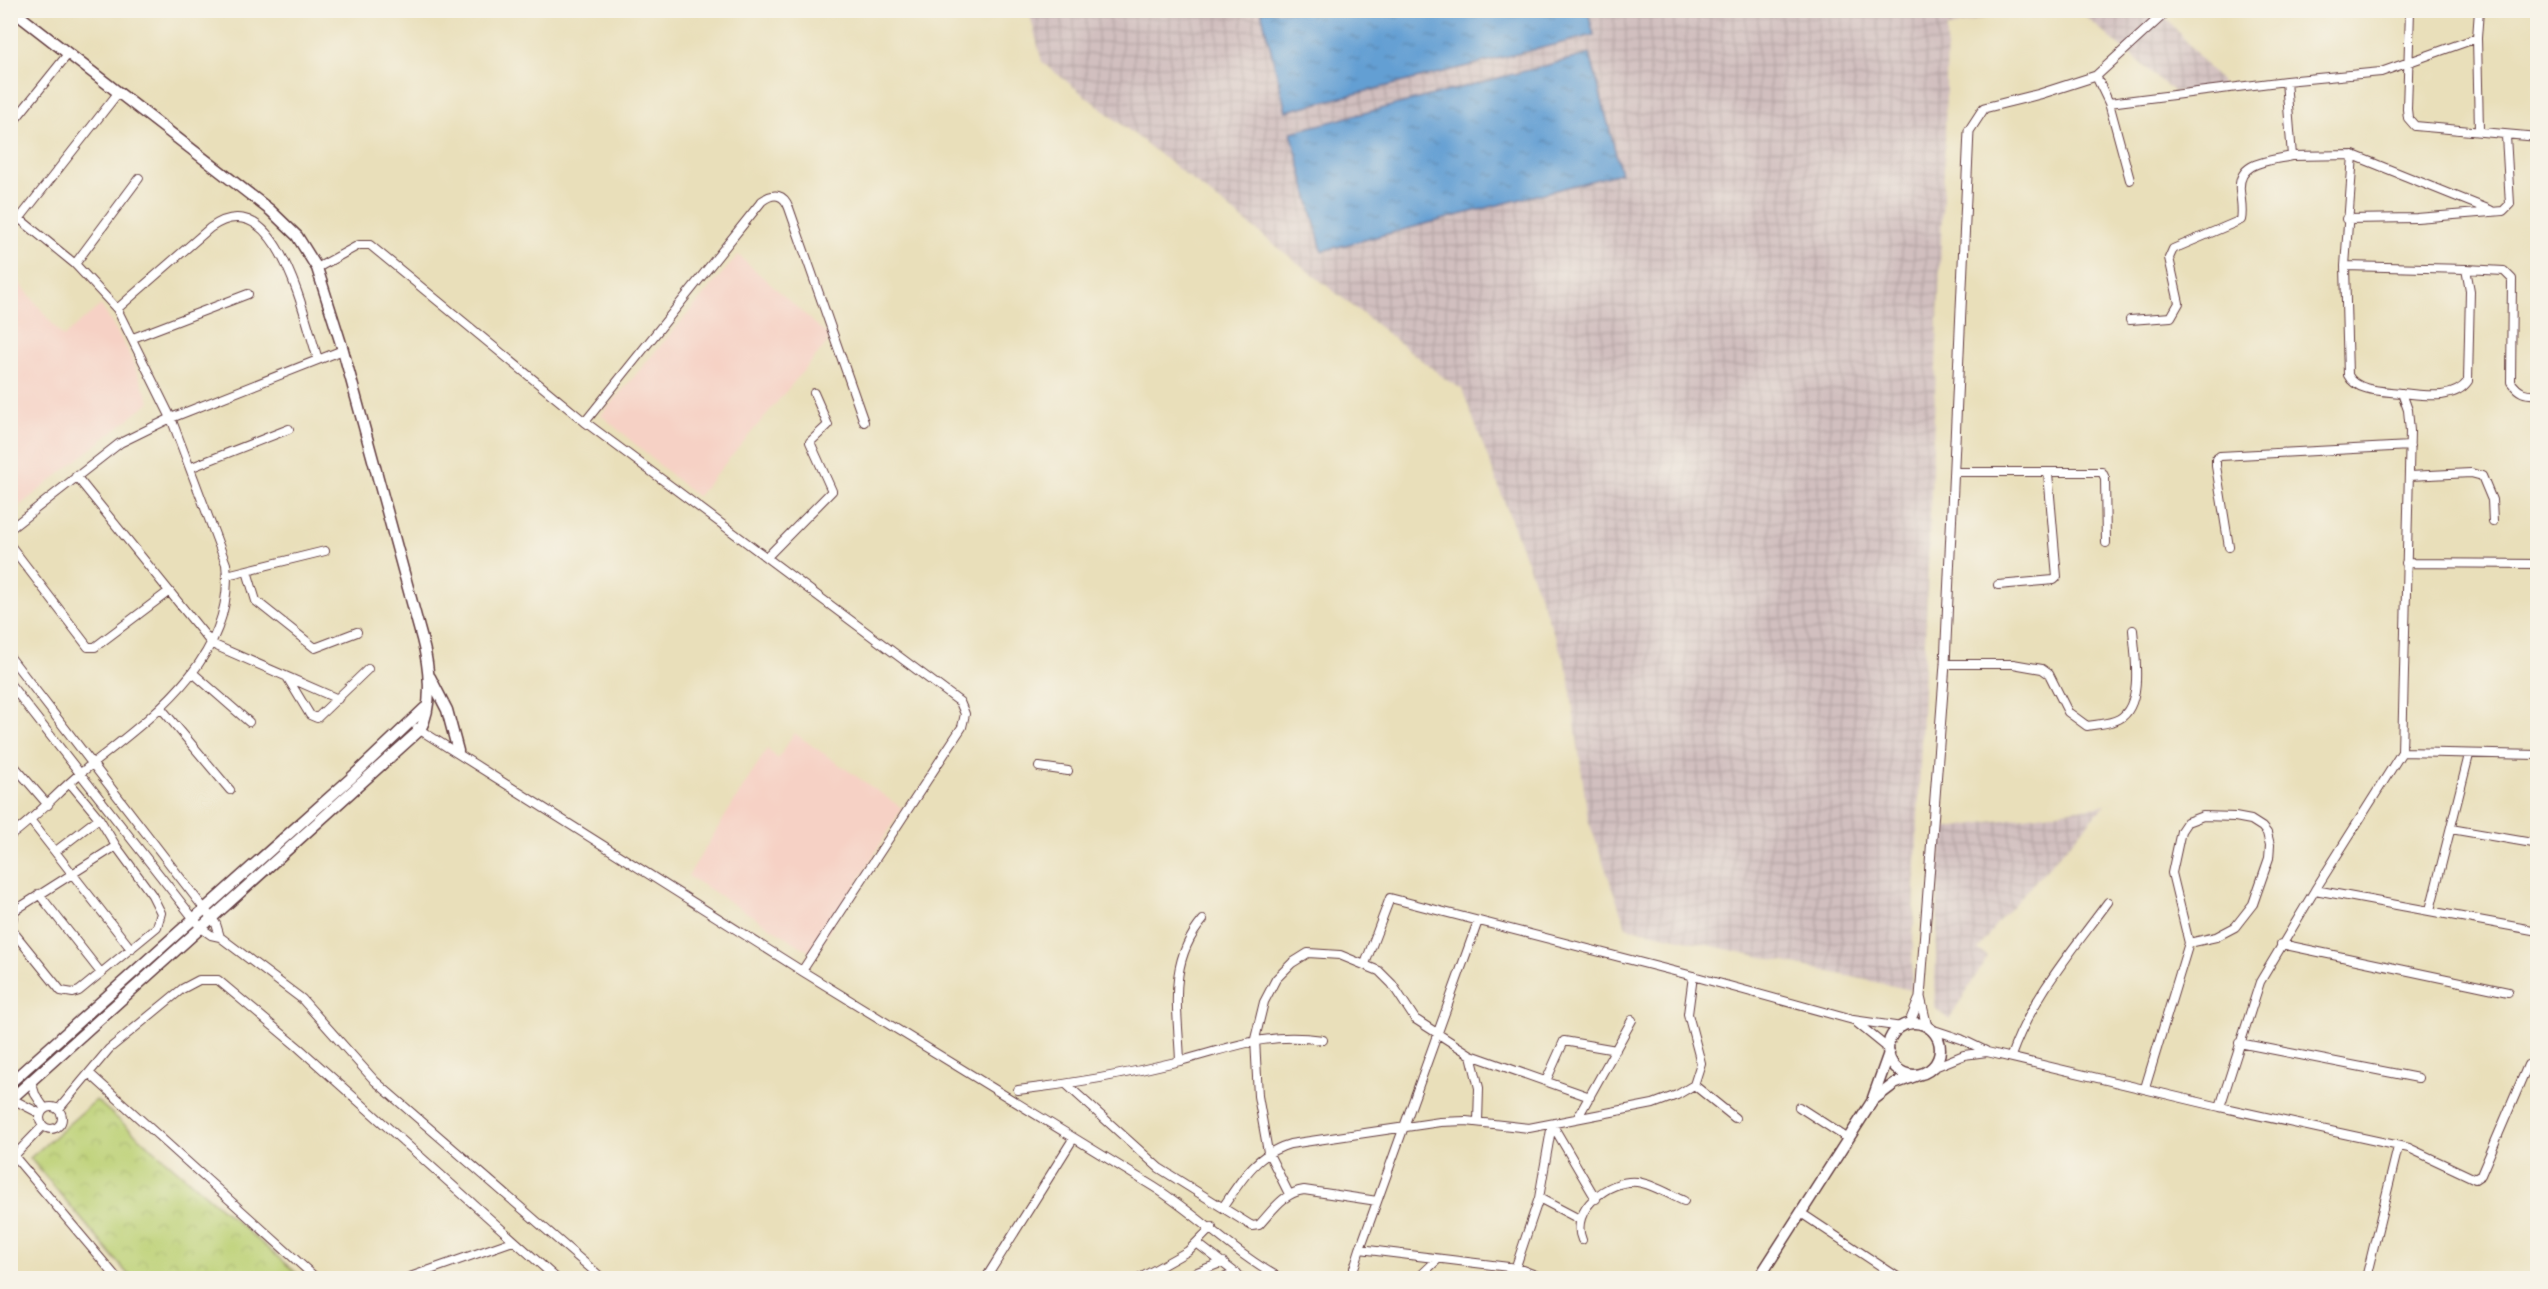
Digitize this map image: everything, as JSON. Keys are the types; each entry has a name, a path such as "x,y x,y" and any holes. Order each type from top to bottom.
{"main road":[{"path":"12,10 270,210 297,236 317,268 343,350 422,639 430,677 447,710 458,752"},
{"path":"10,1083 420,730 426,708 430,677"},
{"path":"207,915 426,708"},
{"path":"11,1100 196,924"},
{"path":"1759,1278 1873,1100 1893,1036 1905,1026 1929,1028 1936,1035 1940,1049 1936,1063 1932,1068 1918,1075 1894,1084 1873,1100"},
{"path":"1889,1051 1899,1070 1918,1075"}],"street":[{"path":"1987,1052 1961,1039 1929,1028 1920,997 1945,664 1969,131 1984,108 2040,94 2096,76 2168,10"},
{"path":"2410,10 2408,118 2415,126 2479,130 2506,136 2538,136"},
{"path":"2479,10 2477,38 2479,130"},
{"path":"2109,103 2286,81 2381,72 2477,38"},
{"path":"10,126 68,54"},
{"path":"2096,76 2109,103 2130,180"},
{"path":"2286,81 2292,156"},
{"path":"10,226 20,218 118,93"},
{"path":"2346,219 2455,216 2490,210 2503,211 2511,204 2506,136"},
{"path":"2353,155 2346,219 2345,266 2348,375 2351,382 2358,386 2402,393 2443,395 2457,391 2468,381 2470,291 2466,269"},
{"path":"2130,320 2171,317 2179,303 2169,258 2173,249 2241,220 2239,180 2244,170 2253,165 2292,156 2353,155 2490,210"},
{"path":"75,264 139,178"},
{"path":"585,422 769,195 778,195 786,200 864,422"},
{"path":"10,211 75,264 117,309 171,418 192,467 226,564 227,575 221,615 212,644 193,673 162,708 81,772 31,821 10,836"},
{"path":"117,309 215,224 231,218 244,218 264,230 281,252 318,359"},
{"path":"317,268 358,244 370,245 585,422 768,556 955,698 966,714 962,727 802,972"},
{"path":"2345,266 2504,271 2512,279 2511,382 2517,391 2528,395 2538,394"},
{"path":"133,338 248,294"},
{"path":"12,523 120,444 171,418 343,350"},
{"path":"768,556 832,491 810,442 828,425 814,393"},
{"path":"2220,1107 2260,982 2402,752 2410,446 2408,410 2402,393"},
{"path":"192,467 289,429"},
{"path":"2229,547 2216,466 2216,459 2220,456 2410,446"},
{"path":"1954,472 2102,472 2105,478 2106,543"},
{"path":"1998,585 2054,580 2057,577 2049,473"},
{"path":"2409,476 2471,473 2482,476 2492,500 2493,522"},
{"path":"76,476 212,644 338,699"},
{"path":"10,544 88,647 95,647 168,592"},
{"path":"227,575 326,551"},
{"path":"2406,563 2538,564"},
{"path":"247,572 256,601 315,648 357,632"},
{"path":"1945,664 2013,664 2042,669 2049,674 2068,712 2087,726 2107,723 2119,719 2128,712 2131,704 2137,678 2133,630"},
{"path":"10,657 94,763 218,928 220,937"},
{"path":"286,677 313,718 320,717 368,669"},
{"path":"193,673 249,722"},
{"path":"10,684 81,772 196,924 207,933 220,937 302,999 375,1081 602,1278"},
{"path":"162,708 230,790"},
{"path":"410,724 458,752 802,972 1154,1187 1212,1227 1248,1258 1281,1278"},
{"path":"2402,752 2538,755"},
{"path":"2430,910 2469,755"},
{"path":"10,761 48,805"},
{"path":"1039,767 1068,771"},
{"path":"70,783 99,818 116,846 152,895 161,913 157,927 102,973 73,993 67,993 56,987 11,927 14,911 116,846"},
{"path":"2145,1089 2189,943 2172,873 2181,831 2187,822 2203,816 2251,820 2267,832 2270,845 2269,858 2253,904 2235,927 2216,937 2189,943"},
{"path":"56,851 99,818"},
{"path":"31,821 75,874 131,949"},
{"path":"2451,829 2538,844"},
{"path":"2315,890 2538,931"},
{"path":"39,894 102,973"},
{"path":"1365,964 1390,898 1853,1020 1905,1026 1920,997"},
{"path":"2012,1056 2022,1028 2045,986 2108,902"},
{"path":"1180,1061 1179,969 1184,947 1203,920"},
{"path":"1354,1278 1354,1268 1360,1249 1478,921"},
{"path":"2282,944 2508,992"},
{"path":"1289,1194 1268,1152 1258,1096 1255,1039 1264,1002 1276,979 1292,963 1308,953 1323,952 1340,955 1365,964 1386,977 1409,1012 1437,1035 1471,1055 1590,1097"},
{"path":"1223,1207 1247,1171 1268,1152 1290,1144 1404,1126 1447,1122 1478,1122 1513,1128 1552,1124 1578,1117 1653,1104 1677,1095 1694,1084 1701,1063 1688,1014 1693,976"},
{"path":"11,1100 43,1111 58,1110 120,1039 190,983 209,979 218,980 231,988 556,1278"},
{"path":"1578,1117 1632,1020"},
{"path":"1853,1020 1889,1051"},
{"path":"1017,1090 1066,1084 1180,1061 1255,1039 1290,1036 1323,1040"},
{"path":"1546,1081 1564,1041 1616,1050"},
{"path":"2239,1043 2418,1078"},
{"path":"1932,1068 1964,1055 1987,1052 2012,1056 2220,1107 2413,1150 2463,1175 2479,1178 2528,1065"},
{"path":"1471,1055 1479,1088 1478,1122"},
{"path":"89,1073 316,1278"},
{"path":"31,1081 43,1111 44,1126 12,1157 117,1278"},
{"path":"1066,1084 1159,1168 1255,1226 1289,1194 1304,1190 1377,1201"},
{"path":"1694,1084 1735,1118"},
{"path":"1799,1107 1847,1138"},
{"path":"44,1126 52,1129 59,1125 62,1117 58,1110"},
{"path":"1512,1278 1539,1198 1552,1124"},
{"path":"1552,1124 1596,1198"},
{"path":"986,1278 1073,1139"},
{"path":"2366,1278 2398,1148"},
{"path":"1582,1240 1579,1219 1585,1208 1596,1198 1620,1184 1643,1183 1684,1202"},
{"path":"1539,1198 1579,1219"},
{"path":"1801,1213 1899,1278"},
{"path":"1140,1278 1198,1244 1212,1227"},
{"path":"407,1278 513,1241"},
{"path":"1198,1244 1240,1276"},
{"path":"1360,1249 1517,1268 1543,1278"},
{"path":"1418,1278 1438,1258"},
{"path":"1182,1278 1223,1262"},
{"path":"1223,1278 1240,1276"}],"shaded area":[{"path":"1029,11 2010,11 1947,28 1945,144 1911,990 1626,927 1588,819 1568,671 1462,389 1448,381 1042,62"},
{"path":"2079,11 2168,11 2164,15 2224,86 2174,92"},
{"path":"738,255 831,338 697,497 601,415"},
{"path":"11,272 63,337 101,305 126,347 150,402 18,507 10,498"},
{"path":"794,733 902,808 815,955 688,876 767,749 778,759"},
{"path":"2105,805 1997,923 1978,950 1988,956 1949,1020 1934,1007 1941,829"}],"green space":[{"path":"96,1100 302,1278 131,1278 30,1158"}],"water":[{"path":"1261,11 1588,11 1594,35 1286,111"},
{"path":"1590,54 1621,173 1322,251 1291,132"}]}
